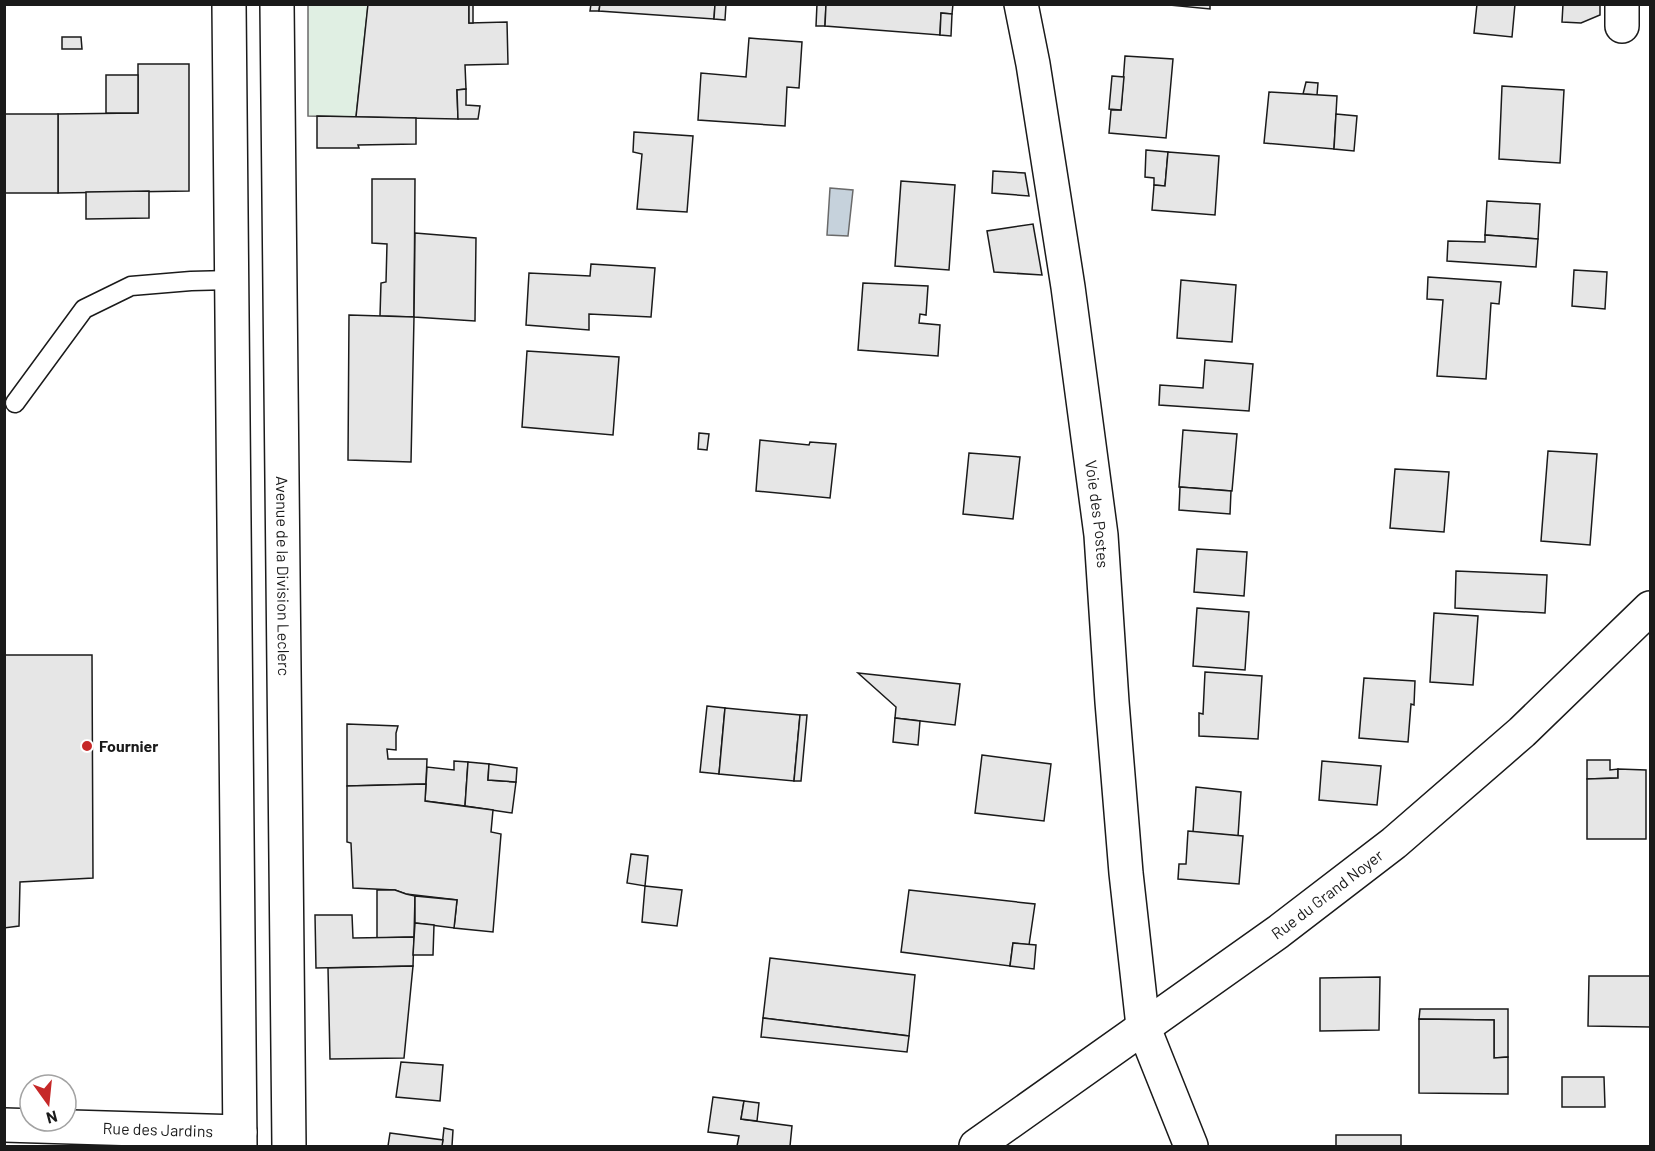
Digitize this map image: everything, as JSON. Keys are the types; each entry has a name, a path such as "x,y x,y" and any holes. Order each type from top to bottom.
{"street":[{"path":"229,4 240,1139"},
{"name":"Avenue de la Division Leclerc","path":"277,4 289,1146"},
{"name":"Voie des Postes","path":"1022,4 1068,287 1101,535 1125,861 1143,1026 1191,1146"},
{"name":"Rue du Grand Noyer","path":"976,1146 1278,932 1394,843 1522,732 1650,608"},
{"name":"Rue des Jardins","path":"4,1125 240,1139"}],"lane":[{"path":"15,403 84,309 131,286 231,280"}],"green space":[{"path":"308,5 368,5 356,117 308,116"}],"shaded area":[{"path":"830,188 853,190 848,236 827,235"}],"building":[{"path":"368,4 469,4 469,23 507,22 508,64 465,65 466,89 457,90 458,119 356,117"},
{"path":"469,4 473,4 473,23 469,23"},
{"path":"591,4 600,4 599,11 590,11"},
{"path":"600,4 715,4 714,19 599,11"},
{"path":"715,4 726,4 725,20 714,19"},
{"path":"817,4 826,4 825,26 816,26"},
{"path":"826,4 953,4 952,14 941,13 940,35 825,26"},
{"path":"1159,4 1210,4 1210,9"},
{"path":"1477,4 1515,4 1512,37 1474,33"},
{"path":"1563,4 1600,4 1600,15 1581,23 1562,22"},
{"path":"941,13 952,14 951,36 940,35"},
{"path":"62,37 81,37 82,49 62,49"},
{"path":"749,38 802,42 799,88 787,87 785,126 698,120 701,73 746,77"},
{"path":"1125,56 1173,59 1166,138 1109,133 1111,110 1121,110"},
{"path":"138,64 189,64 189,191 58,193 58,114 138,113"},
{"path":"106,75 138,75 138,113 106,113"},
{"path":"1112,76 1124,77 1121,110 1109,109"},
{"path":"1306,82 1318,83 1317,95 1303,94"},
{"path":"1502,86 1564,90 1560,163 1499,159"},
{"path":"466,89 466,105 480,106 478,119 458,119 457,90"},
{"path":"1269,92 1337,96 1334,149 1264,143"},
{"path":"4,114 58,114 58,193 4,193"},
{"path":"1336,114 1357,116 1354,151 1334,149"},
{"path":"317,116 416,118 416,144 317,148"},
{"path":"634,132 693,136 687,212 637,209 642,154 633,152"},
{"path":"1146,150 1168,152 1165,186 1154,185 1154,178 1145,177"},
{"path":"1168,152 1219,156 1215,215 1152,210 1154,185 1165,186"},
{"path":"993,171 1025,173 1029,196 992,193"},
{"path":"372,179 415,179 414,317 380,316 381,283 386,282 387,244 372,243"},
{"path":"901,181 955,185 949,270 895,266"},
{"path":"149,191 149,218 86,219 86,192"},
{"path":"1487,201 1540,204 1538,239 1485,235"},
{"path":"1033,224 1042,275 994,272 987,231"},
{"path":"415,233 476,238 475,321 414,317"},
{"path":"1485,235 1538,239 1536,267 1447,261 1448,241 1485,242"},
{"path":"591,264 655,268 651,317 589,314 589,330 526,325 529,273 590,276"},
{"path":"1574,270 1607,272 1605,309 1572,306"},
{"path":"1428,277 1501,282 1499,304 1491,303 1486,379 1437,376 1443,300 1427,299"},
{"path":"1181,280 1236,285 1232,342 1177,338"},
{"path":"863,283 928,286 926,315 920,314 919,323 940,325 938,356 858,350"},
{"path":"349,315 414,317 411,462 348,460"},
{"path":"527,351 619,357 613,435 522,427"},
{"path":"1205,360 1253,364 1249,411 1159,405 1160,385 1203,388"},
{"path":"1183,430 1237,434 1232,491 1179,487"},
{"path":"699,433 709,434 707,450 698,449"},
{"path":"760,440 809,445 810,442 836,444 830,498 756,491"},
{"path":"1548,451 1597,454 1590,545 1541,541"},
{"path":"969,453 1020,457 1013,519 963,514"},
{"path":"1395,469 1449,472 1444,532 1390,528"},
{"path":"1180,487 1231,491 1230,514 1179,510"},
{"path":"1197,549 1247,552 1244,596 1194,592"},
{"path":"1456,571 1547,575 1545,613 1455,608"},
{"path":"1197,608 1249,612 1245,670 1193,666"},
{"path":"1434,613 1478,616 1473,685 1430,682"},
{"path":"4,655 92,655 93,878 20,882 19,926 4,928"},
{"path":"1205,672 1262,676 1258,739 1199,736 1199,713 1203,714"},
{"path":"858,673 960,684 955,725 895,718 896,707"},
{"path":"1364,678 1415,681 1408,742 1359,738"},
{"path":"707,706 725,708 719,774 700,772"},
{"path":"725,708 800,715 794,781 719,774"},
{"path":"800,715 807,715 801,781 794,781"},
{"path":"895,718 920,721 918,745 893,742"},
{"path":"347,724 398,726 396,750 387,749 388,759 427,759 426,784 347,786"},
{"path":"982,755 1051,764 1044,821 975,813"},
{"path":"1587,760 1610,760 1610,770 1618,769 1618,778 1587,779"},
{"path":"454,761 468,762 465,806 425,801 427,767 454,770"},
{"path":"1322,761 1381,766 1377,805 1319,800"},
{"path":"468,762 489,764 488,780 516,782 512,813 465,806"},
{"path":"489,764 517,768 516,782 488,780"},
{"path":"1618,769 1646,770 1646,839 1587,839 1587,779 1618,778"},
{"path":"426,784 425,801 493,810 491,832 501,834 493,932 454,928 457,900 406,894 395,890 353,888 351,843 347,842 347,786"},
{"path":"1196,787 1241,792 1238,836 1193,832"},
{"path":"1188,831 1243,836 1239,884 1178,879 1179,864 1186,864"},
{"path":"631,854 648,856 645,886 627,883"},
{"path":"645,886 682,890 677,926 642,922"},
{"path":"377,890 395,890 415,896 414,937 377,938"},
{"path":"909,890 1035,904 1029,945 1013,943 1010,966 901,952"},
{"path":"415,896 457,900 454,928 415,923"},
{"path":"315,915 352,915 353,938 414,937 413,966 316,968"},
{"path":"415,923 434,925 433,955 413,955"},
{"path":"1013,943 1036,945 1034,969 1010,966"},
{"path":"770,958 915,975 909,1036 763,1018"},
{"path":"413,966 404,1058 330,1059 328,968"},
{"path":"1589,976 1650,976 1650,1027 1588,1026"},
{"path":"1380,977 1379,1030 1320,1031 1320,978"},
{"path":"1420,1009 1508,1009 1508,1057 1494,1058 1494,1020 1419,1019"},
{"path":"763,1018 909,1036 907,1052 761,1037"},
{"path":"1419,1019 1494,1020 1494,1058 1508,1057 1508,1094 1419,1093"},
{"path":"401,1062 443,1065 440,1101 396,1097"},
{"path":"1562,1077 1604,1077 1605,1107 1562,1107"},
{"path":"713,1097 744,1101 741,1119 792,1126 790,1146 737,1146 739,1136 708,1132"},
{"path":"744,1101 759,1103 757,1121 741,1119"},
{"path":"444,1128 453,1130 452,1146 442,1146"},
{"path":"390,1133 443,1140 442,1146 388,1146"},
{"path":"1336,1135 1401,1135 1401,1146 1336,1146"}],"place":[{"name":"Fournier","path":"87,746"}]}
